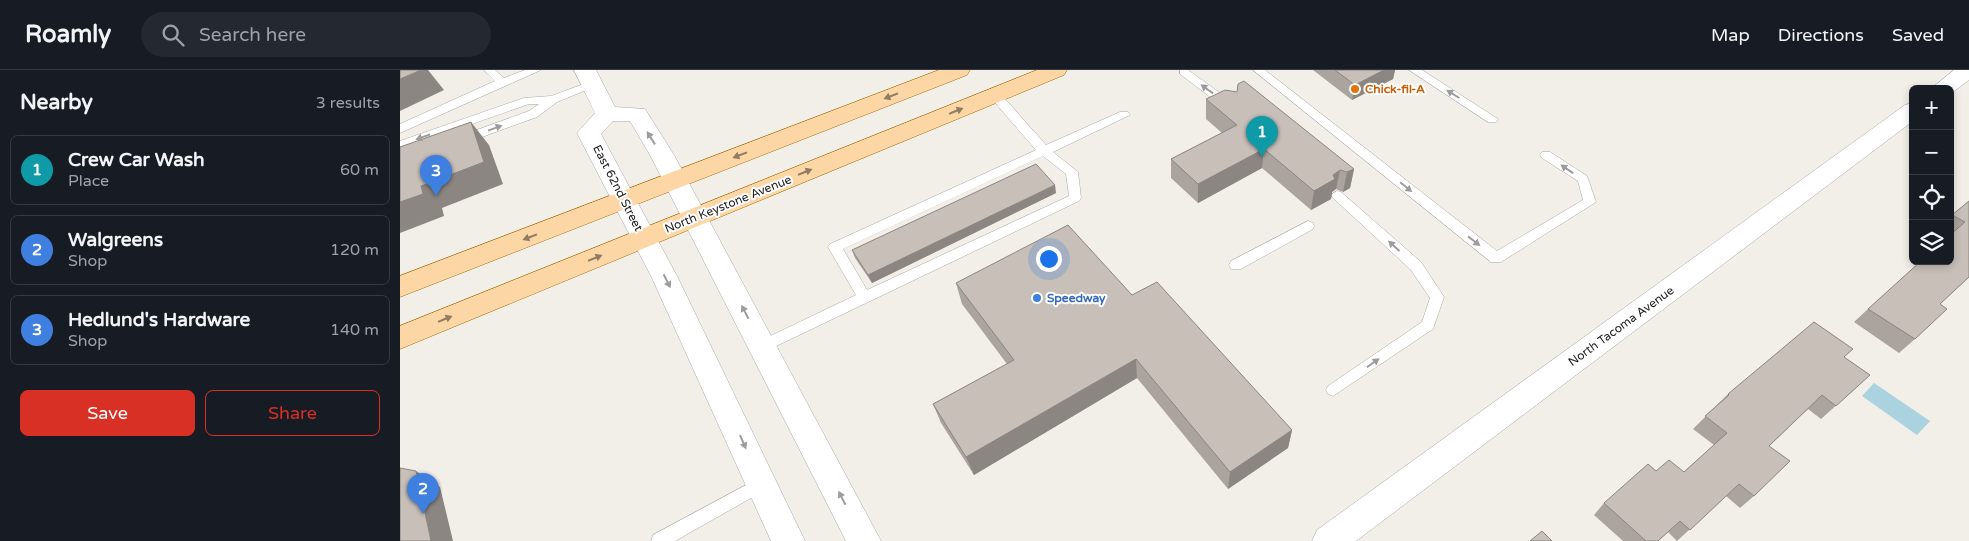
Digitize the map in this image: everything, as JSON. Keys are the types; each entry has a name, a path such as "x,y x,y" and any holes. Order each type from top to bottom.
{"main road":[{"path":"400,287 959,70"},
{"name":"North Keystone Avenue","path":"400,338 1056,70"}],"street":[{"path":"1947,85 1968,70"},
{"path":"588,77 608,114 637,114 695,217 864,541"},
{"name":"North Tacoma Avenue","path":"1329,541 1909,113"},
{"name":"East 62nd Street","path":"608,114 589,133 643,238 666,278 788,541"}],"lane":[{"path":"489,70 502,82"},
{"path":"400,129 502,82 536,70"},
{"path":"1258,70 1496,258 1590,202 1583,180 1546,155"},
{"path":"1414,70 1492,119"},
{"path":"1184,72 1231,107"},
{"path":"453,143 533,114 588,77"},
{"path":"763,346 1076,198 1072,172 1044,151 995,95"},
{"path":"400,145 528,100 553,99"},
{"path":"864,297 835,248 1124,115"},
{"path":"1333,390 1428,325 1437,297 1416,266 1337,195"},
{"path":"1236,265 1308,226"},
{"path":"659,541 762,484"}],"water":[{"path":"1874,383 1930,421 1917,435 1862,396"}],"building":[{"path":"400,70 421,70 400,79"},
{"path":"1335,70 1384,70 1355,85"},
{"path":"1244,81 1354,169 1347,172 1340,170 1333,175 1335,179 1314,191 1264,149 1198,184 1171,159 1237,125 1206,99 1225,90 1237,92 1238,84"},
{"path":"471,122 484,162 421,186 423,194 400,202 400,147"},
{"path":"1036,164 1055,185 868,275 852,250"},
{"path":"1969,201 1969,277 1940,304 1947,309 1915,339 1868,309 1917,265 1954,265 1954,232 1965,222 1954,216 1954,213"},
{"path":"1068,225 1132,295 1157,282 1292,430 1230,472 1136,359 966,457 933,404 1014,360 956,283"},
{"path":"1814,322 1853,349 1844,357 1870,375 1836,406 1822,395 1769,446 1790,461 1754,496 1739,484 1690,530 1680,521 1658,541 1646,541 1604,503 1648,464 1656,471 1669,460 1684,472 1727,433 1705,416 1728,394"},
{"path":"400,468 416,471 431,541 400,541"},
{"path":"1542,531 1552,541 1530,541"}],"place":[{"name":"Chick-fil-A","path":"1355,89"},
{"name":"Crew Car Wash","path":"1262,157"},
{"name":"Hedlund's Hardware","path":"436,196"},
{"name":"Speedway","path":"1037,298"},
{"name":"Walgreens","path":"423,514"}]}
